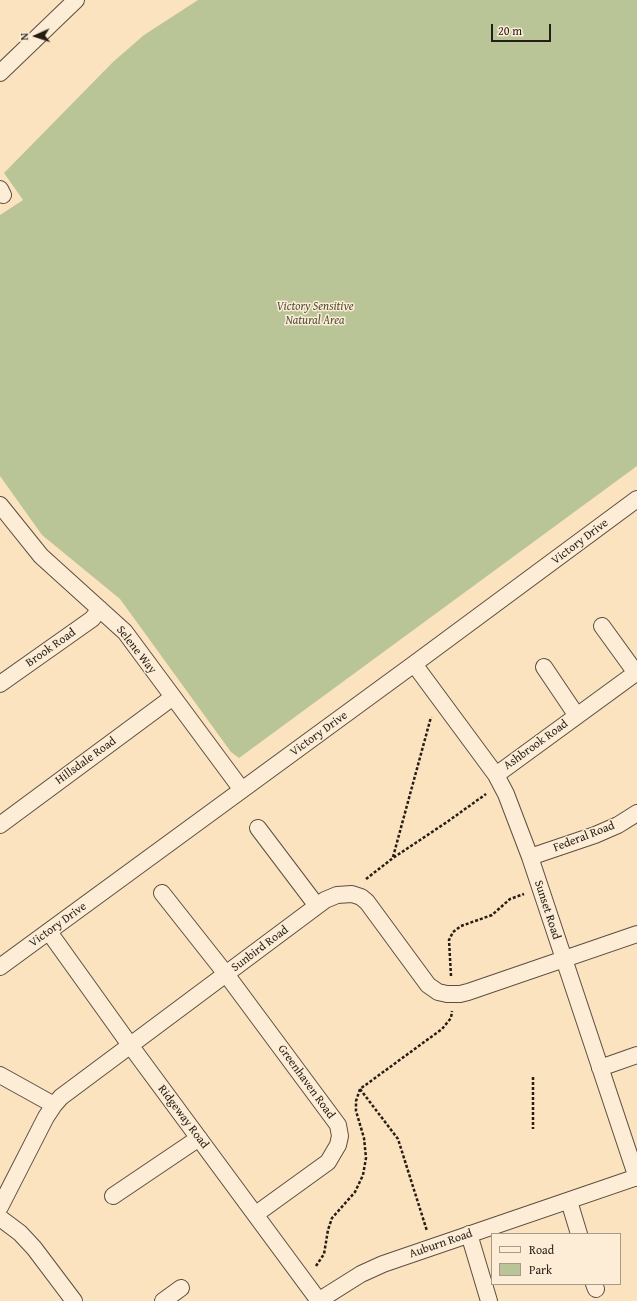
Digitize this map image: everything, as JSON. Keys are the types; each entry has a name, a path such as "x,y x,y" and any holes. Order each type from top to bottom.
{"street":[{"path":"0,73 76,0"},
{"name":"Victory Drive","path":"0,967 637,499"},
{"name":"Selene Way","path":"1,507 42,556 125,632 242,790"},
{"name":"Brook Road","path":"0,684 92,619 100,609"},
{"name":"Ashbrook Road","path":"496,775 636,673 602,626"},
{"name":"Sunset Road","path":"414,664 496,775 506,794 530,857 637,1177"},
{"name":"Ashbrook Road","path":"544,667 577,716"},
{"name":"Hillsdale Road","path":"0,825 173,697"},
{"name":"Federal Road","path":"530,857 595,835 618,825 637,813"},
{"path":"258,828 317,906"},
{"name":"Greenhaven Road","path":"162,893 226,974 338,1125 340,1136 338,1145 328,1162 256,1214"},
{"name":"Sunbird Road","path":"0,1207 54,1105 61,1097 325,900 336,895 356,895"},
{"path":"356,895 367,902 428,985 438,992 447,994 460,994 637,934"},
{"name":"Ridgeway Road","path":"49,932 130,1045 319,1301"},
{"path":"600,1068 637,1055"},
{"path":"0,1075 54,1105"},
{"path":"113,1196 199,1138"},
{"name":"Auburn Road","path":"319,1301 361,1274 383,1264 637,1177"},
{"path":"569,1201 579,1233"},
{"path":"0,1218 20,1233 34,1248 74,1301"},
{"path":"469,1234 489,1301"},
{"path":"163,1301 182,1288"}],"path":[{"path":"393,858 432,712 443,703"},
{"path":"356,895 366,879 393,858 447,822 488,792 496,775"},
{"path":"451,982 449,940 453,932 460,926 492,915 510,899 529,893"},
{"path":"314,1268 324,1254 328,1230 332,1218 355,1192 363,1175 366,1158 364,1138 356,1111 356,1101 360,1089 442,1029 451,1018 452,1004"},
{"path":"533,1077 533,1129"},
{"path":"360,1089 398,1140 432,1247"}],"green space":[{"name":"Victory Sensitive Natural Area","path":"198,0 637,0 637,466 239,758 231,752 120,599 42,535 0,476 0,215 23,200 4,173 113,62 144,35"}]}
